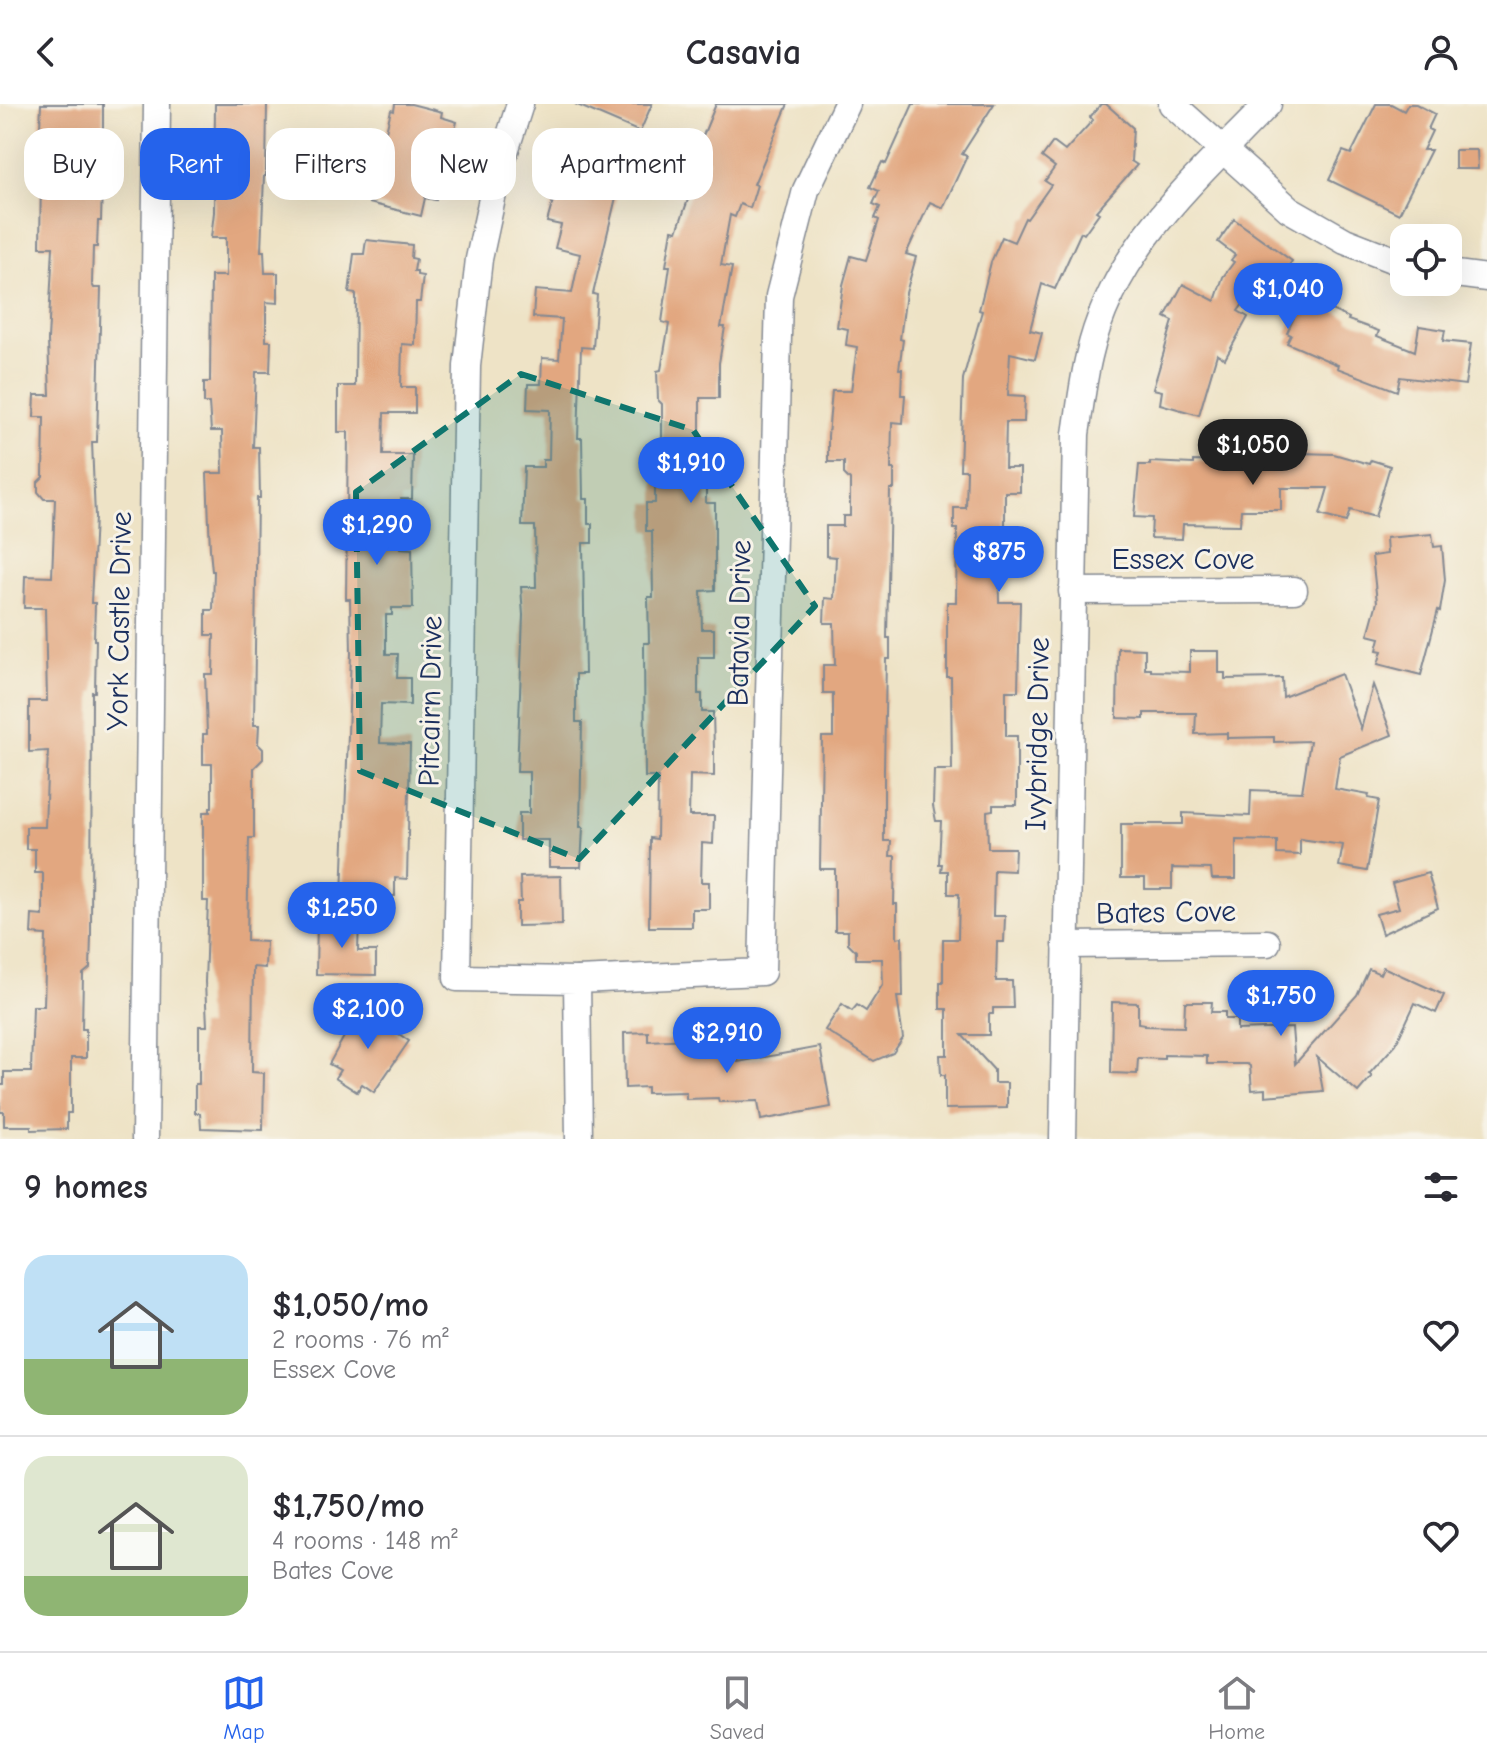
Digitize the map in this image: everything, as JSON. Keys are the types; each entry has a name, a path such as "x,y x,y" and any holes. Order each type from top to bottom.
{"street":[{"name":"York Castle Drive","path":"145,1139 157,104"},
{"name":"Pitcairn Drive","path":"520,104 496,180 479,259 467,366 457,978 577,980"},
{"name":"Batavia Drive","path":"577,980 762,972 779,296 806,190 847,104"},
{"path":"1172,104 1289,209 1345,241 1390,259"},
{"name":"Ivybridge Drive","path":"1063,1139 1076,434 1089,354 1109,299 1135,250 1168,206 1268,104"},
{"path":"1462,275 1487,278"},
{"name":"Essex Cove","path":"1072,591 1294,590"},
{"name":"Bates Cove","path":"1066,945 1267,943"},
{"path":"577,980 579,1139"}],"highlighted area":[{"path":"521,374 693,430 815,606 579,859 360,771 356,492"}],"building":[{"path":"41,104 103,104 103,128 40,128"},
{"path":"215,104 267,104 261,251 264,251 265,273 278,273 278,303 266,302 266,341 271,341 270,372 256,372 253,447 259,447 260,498 257,498 254,725 259,725 258,744 263,749 263,759 254,768 254,838 249,838 247,941 266,942 265,968 253,967 252,1072 264,1073 263,1130 201,1128 200,1113 195,1113 195,1084 199,1084 199,1026 207,1026 208,901 203,901 203,812 210,812 212,807 212,764 203,764 203,734 207,734 205,674 213,674 214,635 206,635 206,610 213,610 214,571 210,549 207,473 223,473 222,431 211,431 209,403 204,403 204,382 210,382 211,276 226,276 226,238 211,238 214,200 250,200 250,128 215,128"},
{"path":"395,104 411,104 442,112 441,117 457,122 455,128 411,128 411,200 425,200 421,216 369,203 370,200 395,200 395,128 387,128 391,110 394,111"},
{"path":"575,104 652,104 642,128 631,128"},
{"path":"716,104 788,104 754,184 757,185 750,208 740,204 735,217 730,215 721,265 732,267 721,327 725,327 719,363 719,398 700,398 700,439 717,439 717,464 706,464 706,503 715,503 715,590 701,591 702,629 714,629 714,657 698,657 698,694 702,694 702,712 713,712 714,776 690,775 689,816 714,816 713,844 702,843 701,882 709,882 709,909 692,909 692,927 649,927 650,838 657,839 658,777 645,777 644,643 649,643 648,597 653,597 652,531 646,531 646,503 655,503 655,460 662,460 662,404 658,400 657,371 661,370 669,324 662,322 672,230 677,231 688,200 713,200 713,128 706,128"},
{"path":"913,104 994,104 962,154 967,156 943,208 930,202 906,254 916,257 906,293 900,339 903,340 899,369 902,369 901,395 905,395 903,423 892,422 891,469 894,469 894,489 890,489 887,638 890,638 890,659 886,659 884,770 884,841 891,841 890,856 895,856 894,904 897,904 897,938 902,937 903,997 897,997 903,1038 893,1053 874,1061 825,1030 842,1004 852,1011 857,1005 866,1011 883,984 882,959 856,959 856,951 848,943 848,931 835,931 835,869 820,869 822,737 833,737 833,693 823,693 823,665 835,665 834,623 824,623 825,598 834,599 836,557 826,556 826,526 843,526 843,516 850,516 850,480 844,474 844,462 828,462 828,436 832,391 851,391 857,347 846,345 848,329 837,327 843,285 851,256 866,260 880,207 873,204 879,191 870,187 882,162 886,164"},
{"path":"1101,104 1106,104 1133,128 1131,161 1137,165 1096,211 1099,213 1084,234 1081,232 1055,289 1042,284 1030,330 1042,333 1035,359 1010,353 1008,395 1025,396 1024,422 1006,422 1005,468 1020,468 1020,492 1005,492 1005,535 1018,535 1017,562 998,562 999,602 1020,602 1018,691 1006,691 1006,736 1017,736 1017,805 993,805 993,810 987,811 988,848 1015,848 1014,871 994,870 993,916 1005,916 1004,942 997,942 996,981 1012,981 1013,1008 993,1008 993,1014 989,1014 989,1035 962,1035 994,1070 994,1083 1007,1083 1007,1108 945,1109 945,1075 941,1075 940,1055 947,1055 947,1009 940,1009 940,982 943,982 943,939 958,939 959,894 948,894 948,871 941,871 941,821 936,821 933,806 934,770 952,770 947,602 956,602 957,529 954,529 954,508 966,508 967,470 960,470 963,379 982,311 979,310 991,262 1002,237 1014,242 1025,218 1051,185 1045,181 1055,167 1042,157 1053,142 1065,151 1093,120 1090,117"},
{"path":"1376,104 1391,104 1404,111 1408,104 1416,104 1435,114 1428,129 1432,131 1423,150 1431,150 1399,214 1329,180 1343,151 1351,154"},
{"path":"1455,150 1477,150 1478,169 1455,169"},
{"path":"41,200 102,200 97,247 93,247 92,284 94,288 101,288 97,442 92,442 95,517 91,603 95,603 96,640 95,692 92,692 90,968 83,974 82,1029 86,1029 86,1058 71,1058 71,1113 67,1113 67,1129 31,1130 31,1126 4,1126 4,1112 0,1112 0,1085 4,1085 4,1072 31,1072 33,1006 44,1006 46,935 31,934 32,915 43,916 43,873 35,873 35,849 26,849 26,827 45,827 48,751 29,752 29,701 47,701 45,608 24,608 25,576 52,577 55,499 44,499 38,492 38,482 43,477 44,417 34,417 35,395 50,395 48,340 53,247 40,247"},
{"path":"553,200 615,200 593,294 597,295 593,348 581,347 578,438 582,438 583,499 588,499 592,543 583,543 585,674 576,674 576,722 582,722 581,867 549,867 549,840 519,840 519,813 529,813 529,772 517,772 523,615 521,587 536,587 535,526 522,526 524,467 543,467 543,460 549,460 550,410 527,409 528,384 541,384 542,358 559,359 562,319 533,317 535,290 572,293 580,254 555,248 561,225 547,222"},
{"path":"1234,219 1292,261 1285,271 1334,294 1327,308 1348,320 1379,331 1377,336 1415,351 1419,326 1445,330 1443,341 1471,344 1465,385 1400,377 1397,391 1337,368 1338,365 1287,343 1291,335 1287,333 1301,302 1264,275 1238,311 1248,317 1225,359 1217,354 1199,415 1160,404 1162,391 1153,389 1173,321 1165,317 1183,284 1215,301 1235,255 1218,242"},
{"path":"366,240 412,245 411,258 416,259 414,271 423,276 420,302 416,302 415,345 402,344 401,387 415,387 415,413 384,413 383,455 413,455 412,499 401,499 401,548 412,549 413,608 392,608 392,615 386,615 386,654 398,654 397,678 410,678 410,705 381,704 380,743 410,744 407,879 395,878 395,896 342,896 351,654 350,599 346,599 348,432 338,432 338,386 355,386 356,294 349,293 354,254 364,254"},
{"path":"1255,440 1300,442 1300,453 1334,454 1369,464 1371,460 1390,466 1375,517 1350,510 1346,522 1320,515 1328,488 1281,488 1281,510 1241,510 1240,525 1183,524 1182,539 1151,538 1152,518 1134,517 1139,465 1150,465 1150,462 1193,464 1193,461 1255,463"},
{"path":"1432,534 1434,547 1442,546 1445,580 1440,611 1421,675 1378,664 1382,651 1377,650 1380,638 1368,635 1377,602 1372,556 1387,554 1386,538"},
{"path":"1118,648 1145,649 1145,669 1151,671 1190,672 1190,651 1219,651 1219,673 1225,673 1225,679 1282,678 1283,697 1341,674 1361,729 1373,685 1392,735 1340,756 1335,789 1369,795 1368,798 1379,800 1367,871 1339,866 1343,845 1300,839 1300,855 1277,854 1277,841 1236,840 1236,879 1212,879 1211,869 1172,868 1172,889 1145,889 1145,878 1121,878 1121,824 1183,824 1183,813 1250,816 1251,790 1302,792 1310,741 1274,742 1274,737 1227,738 1227,733 1195,734 1196,713 1144,713 1144,719 1117,718"},
{"path":"1428,873 1438,908 1382,934 1376,914 1399,908 1392,883"},
{"path":"561,876 562,925 517,926 517,902 521,902 520,877"},
{"path":"317,920 359,921 358,951 376,951 376,975 316,974"},
{"path":"1383,967 1444,995 1436,1013 1415,1003 1396,1044 1369,1074 1372,1076 1358,1092 1317,1057 1323,1091 1265,1096 1265,1089 1252,1090 1250,1066 1207,1064 1207,1056 1138,1058 1137,1074 1111,1073 1112,1002 1138,1003 1138,1023 1145,1026 1184,1027 1185,1002 1212,1002 1211,1012 1225,1012 1225,1019 1237,1019 1237,1030 1292,1028 1295,1064 1357,995 1369,969 1380,974"},
{"path":"362,1004 399,1028 396,1032 409,1041 374,1092 362,1084 357,1092 335,1078 340,1070 329,1064"},
{"path":"648,1032 648,1041 711,1038 711,1049 729,1049 730,1056 738,1056 738,1062 820,1047 831,1107 761,1120 758,1101 686,1099 686,1092 647,1093 647,1087 625,1088 624,1033"}]}
